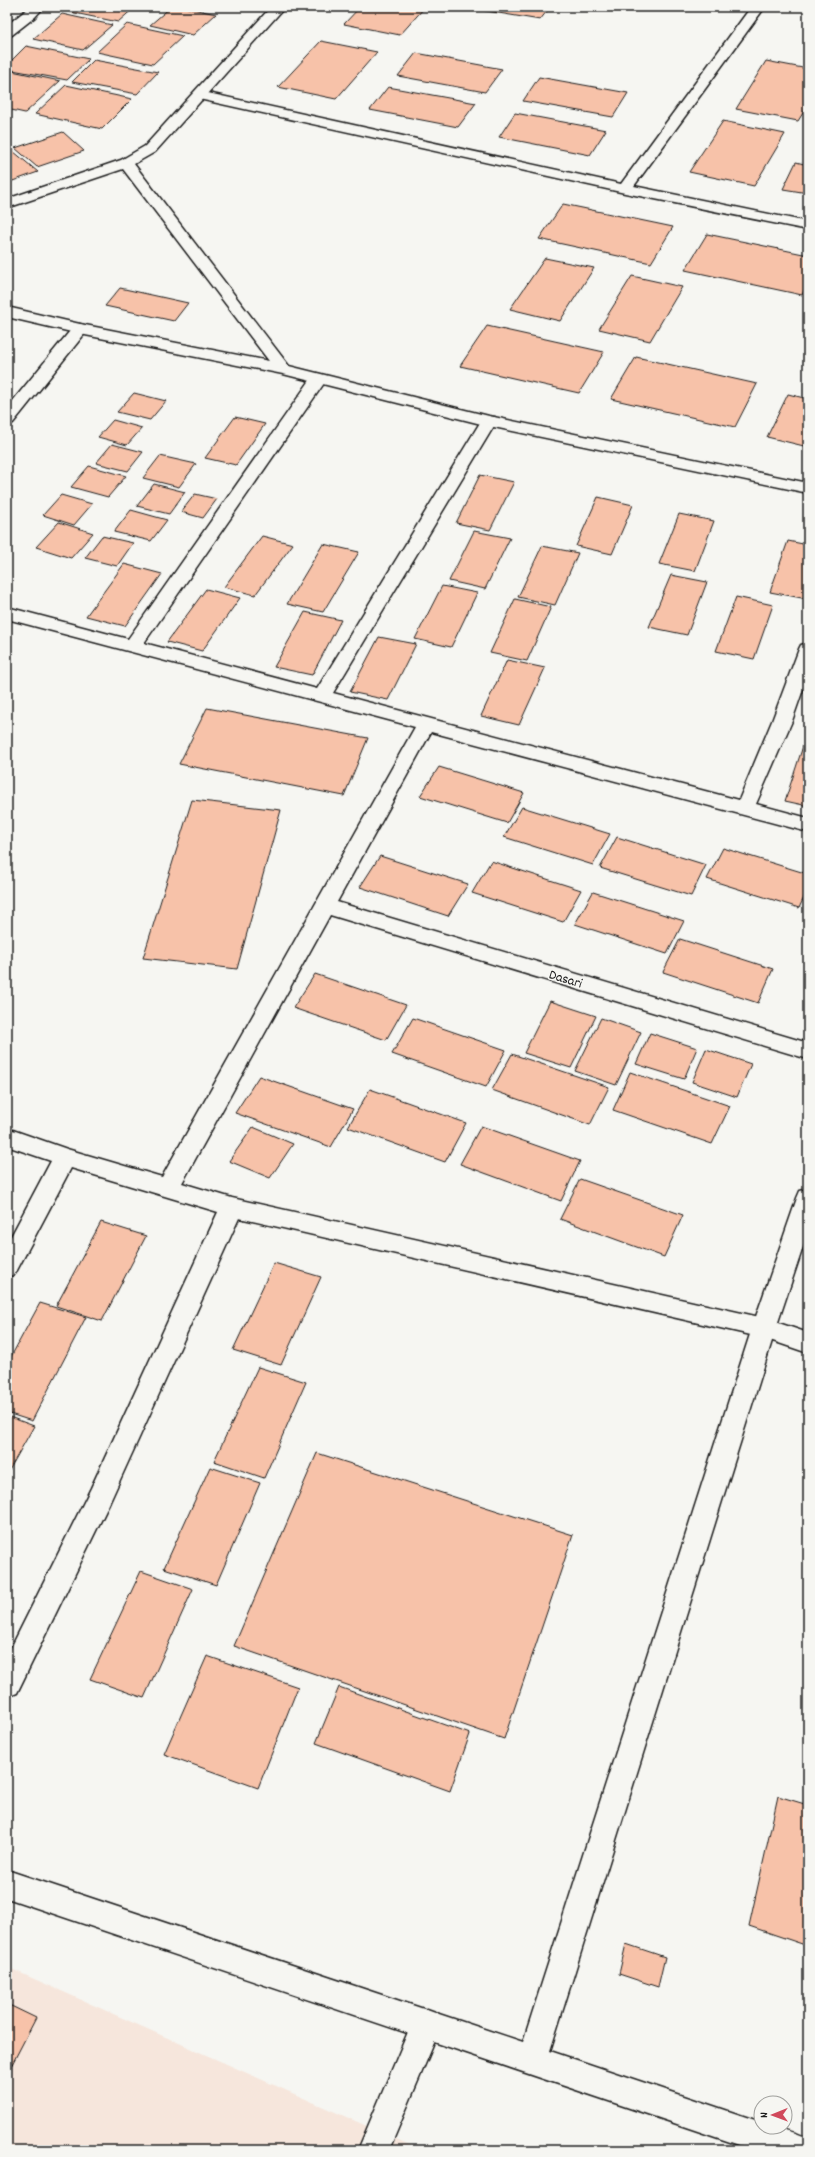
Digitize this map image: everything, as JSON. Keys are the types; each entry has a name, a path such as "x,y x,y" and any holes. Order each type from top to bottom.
{"street":[{"path":"7,32 37,7"},
{"path":"7,204 126,163 150,149 278,7"},
{"path":"625,189 758,7"},
{"path":"199,95 625,189 808,226"},
{"path":"126,163 283,369"},
{"path":"7,312 80,329 283,369 489,421 808,488"},
{"path":"7,419 80,329"},
{"path":"132,647 319,379"},
{"path":"322,696 489,421"},
{"path":"7,613 808,825"},
{"path":"745,808 782,721 808,649"},
{"path":"167,1188 426,724"},
{"name":"Dasari","path":"324,906 808,1050"},
{"path":"7,1137 65,1157 232,1207 764,1328 808,1343"},
{"path":"7,1267 65,1157"},
{"path":"534,2060 764,1328 808,1198"},
{"path":"7,1684 100,1496 232,1207"},
{"path":"7,1884 800,2150"},
{"path":"373,2150 427,2024"}],"shaded area":[{"path":"7,1967 421,2150 7,2150"}],"building":[{"path":"63,7 135,7 118,22 60,10"},
{"path":"171,7 184,7 216,14 193,35 150,25"},
{"path":"360,7 425,7 400,35 344,24"},
{"path":"463,7 550,7 540,20"},
{"path":"62,14 112,25 83,50 33,39"},
{"path":"127,24 183,36 153,64 97,52"},
{"path":"321,41 377,52 336,99 278,87"},
{"path":"26,46 89,59 67,80 7,69 7,65"},
{"path":"416,53 502,69 485,92 398,76"},
{"path":"94,60 158,72 137,94 72,82"},
{"path":"766,61 808,69 808,105 798,121 736,109"},
{"path":"7,70 60,81 25,113 7,109"},
{"path":"539,77 628,93 613,117 523,101"},
{"path":"66,85 132,99 102,129 35,114"},
{"path":"388,87 476,103 458,127 370,110"},
{"path":"515,113 606,130 590,155 499,137"},
{"path":"723,121 785,134 754,186 689,172"},
{"path":"63,132 84,151 37,167 15,148"},
{"path":"7,146 38,172 7,183"},
{"path":"796,162 808,165 808,193 783,189"},
{"path":"563,204 673,227 651,263 539,239"},
{"path":"707,234 808,255 808,282 802,295 685,270"},
{"path":"545,258 594,268 560,321 510,309"},
{"path":"632,276 682,287 650,341 599,329"},
{"path":"120,288 188,303 174,321 105,306"},
{"path":"487,326 604,352 579,393 460,366"},
{"path":"636,357 757,384 735,427 611,399"},
{"path":"134,393 166,401 150,420 117,412"},
{"path":"788,394 808,399 808,447 767,437"},
{"path":"235,417 265,424 236,465 205,458"},
{"path":"113,420 142,428 127,445 98,437"},
{"path":"112,444 143,452 128,471 96,463"},
{"path":"160,456 196,464 179,487 143,478"},
{"path":"89,466 126,476 108,497 71,487"},
{"path":"480,475 514,482 490,530 456,523"},
{"path":"154,484 185,492 169,514 137,506"},
{"path":"195,494 217,499 203,518 181,512"},
{"path":"61,495 92,504 74,525 43,515"},
{"path":"598,497 633,505 612,554 576,546"},
{"path":"131,510 167,520 151,541 114,532"},
{"path":"679,514 714,521 695,571 659,564"},
{"path":"59,522 93,533 71,558 36,547"},
{"path":"474,531 510,538 485,589 449,581"},
{"path":"102,536 133,543 117,566 85,558"},
{"path":"262,536 293,544 255,595 224,587"},
{"path":"788,541 808,545 807,599 770,592"},
{"path":"323,544 359,552 323,612 287,604"},
{"path":"542,546 578,553 555,605 518,597"},
{"path":"124,564 162,574 125,626 86,616"},
{"path":"671,575 707,582 687,635 649,627"},
{"path":"442,586 477,593 451,647 415,639"},
{"path":"206,589 240,598 202,651 167,642"},
{"path":"736,597 773,605 754,659 716,651"},
{"path":"515,599 551,607 527,661 490,653"},
{"path":"305,612 341,620 312,675 274,667"},
{"path":"379,637 416,644 388,700 350,692"},
{"path":"507,660 545,668 519,725 481,716"},
{"path":"207,708 368,738 344,796 179,764"},
{"path":"805,740 808,740 808,806 785,801"},
{"path":"439,767 524,793 507,823 420,796"},
{"path":"192,800 281,810 237,969 143,958"},
{"path":"522,807 610,834 593,865 504,837"},
{"path":"617,837 706,865 691,896 600,868"},
{"path":"723,848 808,874 808,889 799,908 707,879"},
{"path":"380,856 468,884 448,916 360,887"},
{"path":"491,861 581,890 563,922 472,893"},
{"path":"593,892 684,921 667,954 575,924"},
{"path":"680,939 773,969 758,1003 663,972"},
{"path":"315,974 406,1005 386,1040 293,1008"},
{"path":"550,1001 596,1016 571,1068 524,1053"},
{"path":"413,1018 506,1050 486,1087 392,1054"},
{"path":"601,1018 641,1032 616,1085 575,1071"},
{"path":"650,1033 697,1048 684,1079 636,1064"},
{"path":"706,1049 751,1064 737,1097 692,1082"},
{"path":"512,1054 609,1087 590,1125 492,1090"},
{"path":"630,1072 730,1106 712,1144 613,1110"},
{"path":"259,1076 353,1109 331,1147 235,1113"},
{"path":"370,1089 466,1123 445,1162 348,1127"},
{"path":"481,1126 580,1161 561,1201 460,1164"},
{"path":"253,1127 293,1144 270,1178 229,1161"},
{"path":"580,1179 683,1215 664,1257 560,1219"},
{"path":"101,1222 146,1236 102,1321 56,1306"},
{"path":"274,1263 321,1277 281,1365 233,1350"},
{"path":"40,1303 86,1317 32,1421 7,1413 7,1364"},
{"path":"258,1367 306,1382 264,1478 214,1461"},
{"path":"7,1416 34,1426 7,1474"},
{"path":"317,1453 573,1535 504,1739 234,1646"},
{"path":"210,1467 260,1483 216,1585 164,1568"},
{"path":"141,1571 193,1589 144,1698 90,1679"},
{"path":"207,1656 298,1687 258,1788 164,1754"},
{"path":"339,1687 470,1734 450,1791 316,1743"},
{"path":"778,1796 808,1805 808,1946 749,1926"},
{"path":"626,1944 665,1957 658,1987 619,1974"},
{"path":"7,2004 36,2018 7,2074"}]}
